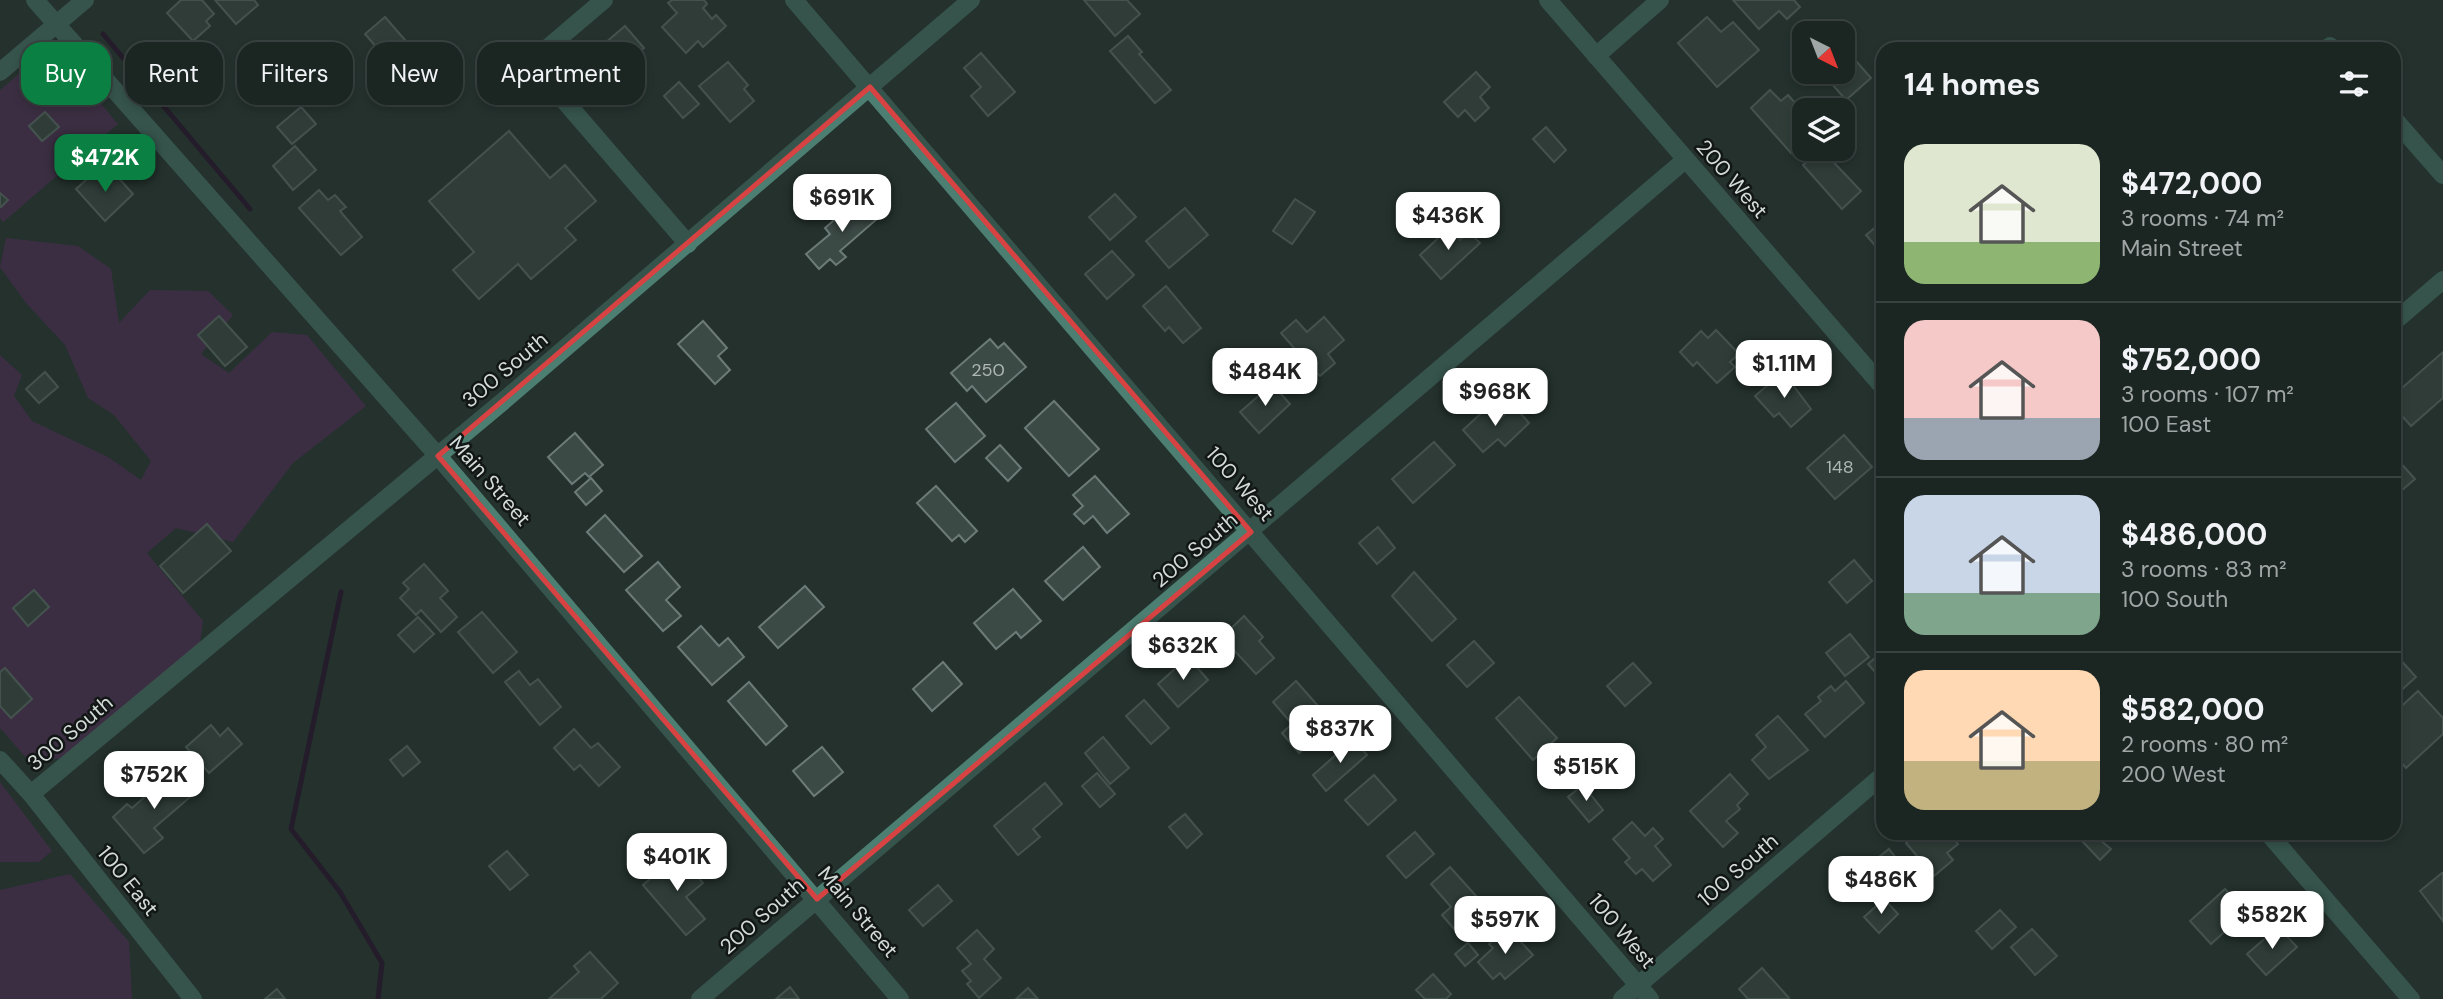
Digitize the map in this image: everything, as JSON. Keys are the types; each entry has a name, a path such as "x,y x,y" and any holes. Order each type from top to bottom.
{"street":[{"name":"Main Street","path":"35,0 438,456 900,999"},
{"path":"0,72 85,0"},
{"path":"604,0 531,62 688,244"},
{"name":"100 West","path":"794,0 1644,992"},
{"name":"300 South","path":"31,794 438,456 971,0"},
{"name":"200 West","path":"1548,0 1876,379"},
{"path":"1596,56 1660,0"},
{"path":"2401,127 2443,175"},
{"name":"200 South","path":"700,999 1685,160"},
{"path":"2401,316 2443,280"},
{"name":"100 East","path":"0,760 31,794 193,999"},
{"name":"100 South","path":"1622,999 1644,992 1876,781"},
{"path":"2275,840 2411,999"}],"highlighted area":[{"path":"870,87 1251,532 817,899 438,456"}],"shaded area":[{"path":"21,72 21,105 102,105 118,124 3,222 0,218 0,90"},
{"path":"6,238 78,246 111,269 119,323 150,290 208,291 233,315 201,354 229,373 272,332 307,335 366,406 293,463 233,542 176,528 147,553 203,621 199,650 64,758 30,762 0,728 0,355 22,375 14,396 32,421 108,457 141,480 151,461 114,415 88,398 65,345 26,303 0,267"},
{"path":"0,782 52,851 39,862 0,862"},
{"path":"70,874 129,942 132,999 0,999 0,890"}],"building":[{"path":"181,0 202,0 214,14 206,21 210,26 193,41 167,13"},
{"path":"215,0 254,0 258,5 236,24"},
{"path":"672,0 704,0 707,4 703,8 712,19 716,15 726,26 703,47 698,41 686,53 662,27 677,13 668,3"},
{"path":"1084,0 1127,0 1140,14 1115,36"},
{"path":"1733,0 1794,0 1800,7 1787,19 1779,11 1759,29"},
{"path":"385,17 405,40 372,42 365,34"},
{"path":"1707,17 1721,32 1733,22 1759,50 1717,87 1678,43"},
{"path":"625,26 639,42 606,42"},
{"path":"1128,36 1142,52 1139,54 1171,90 1155,103 1110,51"},
{"path":"981,53 1015,92 988,116 971,96 981,87 964,68"},
{"path":"728,62 748,85 744,89 754,101 730,122 699,86"},
{"path":"1855,62 1871,78 1848,98 1844,98 1832,84 1855,84"},
{"path":"1476,72 1490,87 1480,97 1489,108 1475,121 1465,110 1458,117 1444,102"},
{"path":"679,82 699,104 683,118 664,96"},
{"path":"1770,90 1781,101 1788,95 1792,100 1791,153 1751,108"},
{"path":"301,107 316,124 292,144 277,127"},
{"path":"45,112 59,127 42,141 29,126"},
{"path":"1546,127 1566,150 1554,162 1533,139"},
{"path":"509,131 550,178 565,165 596,201 565,228 576,240 531,279 518,264 479,299 453,270 474,252 429,201"},
{"path":"295,146 316,170 293,190 273,166"},
{"path":"1808,161 1832,161 1861,191 1842,209 1803,165"},
{"path":"95,172 104,182 114,173 133,194 105,221 76,189"},
{"path":"319,190 328,200 335,195 346,207 340,211 362,237 341,255 299,208"},
{"path":"0,193 8,200 1,207 0,206"},
{"path":"1115,194 1136,217 1110,240 1089,217"},
{"path":"859,198 877,219 840,251 846,257 836,265 830,259 819,269 806,254 830,234 825,228"},
{"path":"1295,199 1315,212 1292,244 1273,231"},
{"path":"1185,208 1208,235 1169,268 1146,241"},
{"path":"1876,227 1876,247 1866,235"},
{"path":"1449,228 1460,240 1469,232 1480,243 1441,279 1420,255"},
{"path":"1112,251 1134,275 1107,299 1085,274"},
{"path":"1166,286 1201,328 1183,343 1169,327 1165,331 1143,306"},
{"path":"219,316 247,347 225,366 198,335"},
{"path":"1324,317 1344,340 1328,354 1335,363 1320,376 1315,371 1305,380 1292,365 1302,357 1281,333 1296,320 1307,332"},
{"path":"703,321 727,348 718,356 730,370 715,384 678,344"},
{"path":"1716,330 1739,354 1730,362 1735,367 1717,383 1697,362 1693,366 1680,352 1701,331 1708,338"},
{"path":"990,339 998,348 1004,343 1026,367 986,402 972,386 967,391 951,373"},
{"path":"2443,352 2443,398 2411,426 2401,415 2401,389"},
{"path":"45,372 58,387 39,403 26,389"},
{"path":"1783,372 1811,409 1791,427 1779,413 1774,417 1755,396"},
{"path":"1272,384 1290,404 1259,433 1240,412"},
{"path":"1054,401 1099,449 1069,476 1025,428"},
{"path":"956,403 985,436 955,462 926,429"},
{"path":"1489,406 1500,419 1514,406 1529,423 1505,446 1498,439 1483,452 1463,430"},
{"path":"575,433 603,465 589,477 585,473 572,484 548,457"},
{"path":"1844,435 1872,467 1835,499 1807,468"},
{"path":"1434,442 1455,465 1413,503 1392,479"},
{"path":"1000,445 1021,468 1008,481 986,458"},
{"path":"2401,463 2415,479 2401,491"},
{"path":"1095,476 1129,514 1107,533 1093,516 1084,524 1074,514 1083,506 1073,495"},
{"path":"591,478 602,491 586,505 575,492"},
{"path":"936,486 977,531 965,542 959,535 952,541 917,503"},
{"path":"605,515 642,556 624,572 587,532"},
{"path":"207,524 231,551 183,593 160,566"},
{"path":"1378,527 1395,548 1377,564 1359,543"},
{"path":"1083,547 1100,567 1063,600 1045,581"},
{"path":"1854,560 1872,581 1847,603 1829,582"},
{"path":"658,562 680,587 666,600 681,616 663,631 626,590"},
{"path":"424,564 448,591 440,598 457,617 441,632 421,610 416,615 400,598 409,589 403,583"},
{"path":"1414,572 1456,619 1432,641 1392,596"},
{"path":"805,586 824,607 778,648 759,627"},
{"path":"1013,589 1041,621 1021,638 1016,632 996,649 974,623"},
{"path":"34,590 49,607 28,626 13,608"},
{"path":"482,612 517,652 493,673 458,632"},
{"path":"1244,616 1263,637 1259,641 1274,658 1256,674 1222,637"},
{"path":"418,617 434,634 414,652 398,635"},
{"path":"701,626 719,646 728,638 744,657 712,685 678,647"},
{"path":"1850,634 1869,657 1845,676 1826,653"},
{"path":"1474,641 1494,663 1467,687 1447,665"},
{"path":"1188,657 1208,680 1178,707 1158,684"},
{"path":"1876,657 1876,673 1868,664"},
{"path":"2401,660 2416,677 2401,691"},
{"path":"943,662 962,684 932,711 913,689"},
{"path":"1633,663 1651,683 1625,706 1607,686"},
{"path":"5,668 32,699 11,718 0,706 0,672"},
{"path":"519,671 530,685 538,679 561,707 540,725 505,682"},
{"path":"1296,681 1333,723 1299,753 1282,733 1292,724 1273,702"},
{"path":"1846,681 1864,703 1825,737 1805,714 1821,701 1818,697 1831,686 1835,691"},
{"path":"749,682 787,726 766,745 728,701"},
{"path":"2418,691 2443,718 2443,734 2406,768 2401,762 2401,707"},
{"path":"1519,697 1557,738 1533,760 1496,718"},
{"path":"1144,700 1169,728 1151,744 1126,716"},
{"path":"1778,716 1808,750 1769,779 1752,760 1766,747 1756,735"},
{"path":"211,725 220,736 228,728 242,744 209,773 186,747"},
{"path":"574,729 591,748 598,743 620,767 599,786 580,765 574,770 554,748"},
{"path":"1103,737 1129,768 1110,784 1085,753"},
{"path":"1354,739 1367,755 1326,791 1313,775"},
{"path":"407,746 420,762 403,776 390,760"},
{"path":"822,747 843,772 814,796 793,771"},
{"path":"176,770 196,792 154,828 163,838 144,853 113,817 127,804 132,808"},
{"path":"1097,773 1115,794 1100,807 1082,786"},
{"path":"1730,774 1748,794 1737,805 1740,809 1726,821 1738,833 1723,847 1690,811"},
{"path":"1374,775 1396,800 1368,825 1345,800"},
{"path":"1045,783 1062,804 1033,829 1040,837 1018,855 994,826"},
{"path":"1583,785 1603,810 1589,822 1568,797"},
{"path":"1185,814 1202,834 1187,848 1169,827"},
{"path":"1632,822 1645,836 1653,828 1663,839 1655,846 1671,865 1653,881 1642,869 1636,874 1625,862 1630,858 1613,839"},
{"path":"1415,832 1434,854 1406,878 1387,856"},
{"path":"1910,840 1955,840 1958,844 1947,853 1953,860 1934,876 1906,843"},
{"path":"2100,840 2111,849 2100,860 2083,842"},
{"path":"1889,849 1908,873 1875,900 1855,876"},
{"path":"507,851 528,875 510,890 489,866"},
{"path":"678,854 703,883 686,897 705,919 686,935 643,885"},
{"path":"1450,867 1486,907 1467,924 1463,920 1454,929 1442,915 1451,907 1431,884"},
{"path":"2443,873 2443,921 2420,891"},
{"path":"938,885 952,901 923,926 909,910"},
{"path":"2225,889 2246,912 2211,944 2190,921"},
{"path":"1884,899 1898,914 1879,933 1864,917"},
{"path":"2000,910 2016,927 1992,949 1976,931"},
{"path":"2278,927 2297,947 2266,975 2247,954"},
{"path":"2032,929 2057,956 2035,975 2011,947"},
{"path":"977,930 994,949 984,959 1001,978 979,998 967,984 971,981 962,971 971,964 957,948"},
{"path":"1511,931 1533,955 1505,979 1500,973 1493,979 1478,962 1493,948 1489,944 1503,932 1505,936"},
{"path":"1468,943 1478,955 1465,966 1455,954"},
{"path":"590,952 618,983 601,999 549,999 579,972 574,966"},
{"path":"1762,968 1788,999 1748,999 1739,989"},
{"path":"1433,974 1451,994 1446,999 1425,999 1416,990"},
{"path":"790,987 799,999 776,999"},
{"path":"1028,988 1038,999 1016,999"},
{"path":"277,989 285,999 265,999"}],"waterway":[{"path":"103,34 250,209"},
{"path":"341,592 291,829 340,892 382,963 378,999"}]}
